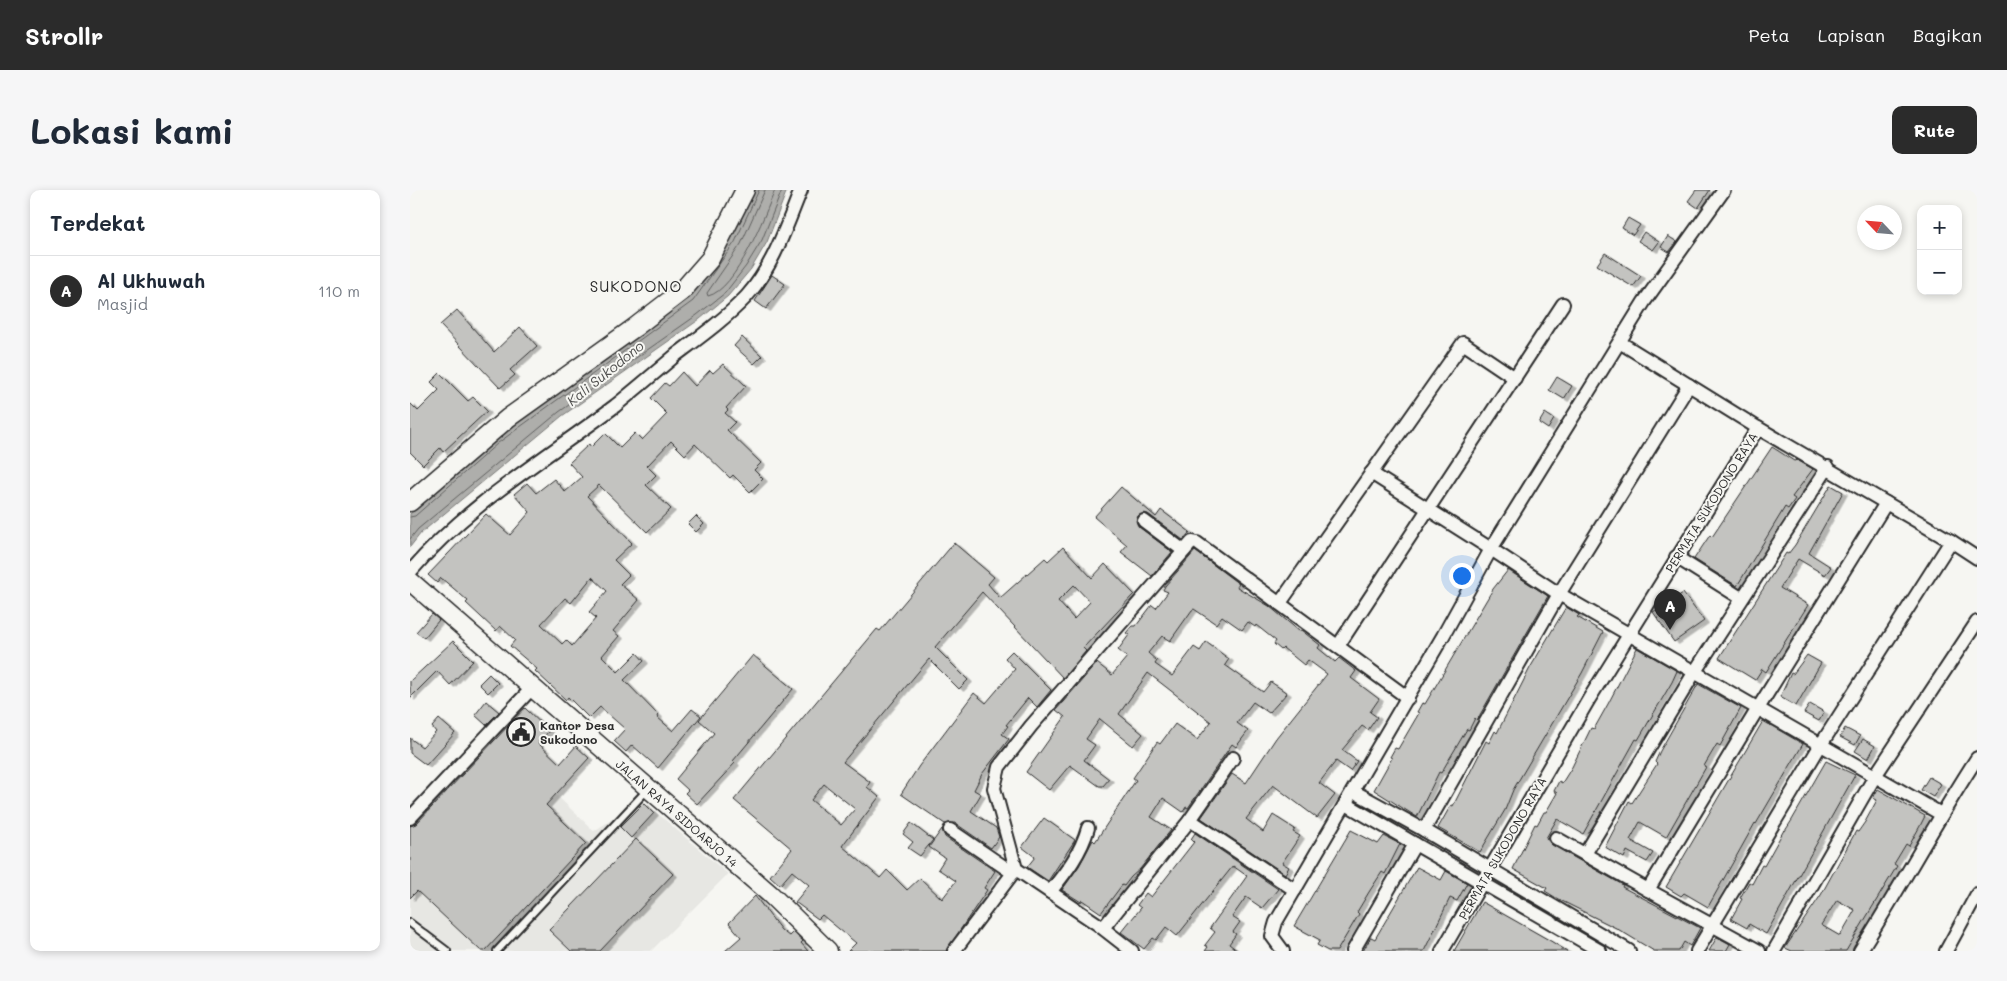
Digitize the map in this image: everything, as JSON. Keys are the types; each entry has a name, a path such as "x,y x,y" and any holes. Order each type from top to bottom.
{"main road":[{"path":"410,502 508,418 634,328 682,291 710,259 745,190"},
{"name":"JALAN RAYA SIDOARJO 14","path":"410,580 770,894 828,951"}],"street":[{"path":"410,572 442,537 508,482 615,406 725,316 746,296 765,270 782,238 801,190"},
{"path":"1283,951 1272,936 1276,922 1408,698 1491,549 1648,297 1724,190"},
{"path":"1338,646 1563,304"},
{"path":"1280,603 1463,342 1515,378"},
{"path":"1621,343 1758,428"},
{"path":"1424,830 1559,594 1689,386"},
{"name":"PERMATA SUKODONO RAYA","path":"1442,951 1589,699 1758,428 1828,467 1977,558"},
{"path":"1585,854 1741,598 1828,467"},
{"path":"1371,473 1559,594 1756,710 1941,814"},
{"path":"1648,890 1756,710 1886,503"},
{"path":"1144,521 1184,551"},
{"path":"1014,871 994,788 999,766 1031,726 1192,542 1197,543 1408,698"},
{"path":"1697,951 1820,746 1951,542"},
{"path":"1676,557 1741,598"},
{"path":"1774,951 1875,776 1977,622"},
{"path":"410,818 533,688"},
{"path":"1104,928 1190,820 1233,758"},
{"path":"1860,951 1912,867 1941,814 1977,758"},
{"path":"1354,791 1629,951"},
{"path":"1346,804 1600,951"},
{"path":"1190,820 1295,890"},
{"path":"1050,892 1071,865 1083,844 1088,828"},
{"path":"950,830 1050,892 1104,928 1132,951"},
{"path":"1556,838 1712,927 1758,951"},
{"path":"1353,951 1415,844"},
{"path":"954,951 1014,871"},
{"path":"1946,951 1977,894"}],"lane":[{"path":"497,951 648,789"},
{"path":"410,923 447,951"}],"shaded area":[{"path":"490,732 594,831 642,800 728,874 651,951 410,951 410,820"}],"water":[{"name":"Kali Sukodono","path":"755,190 787,190 767,242 751,269 728,296 700,319 562,416 421,533 410,547 410,514 495,439 690,298 731,239"}],"building":[{"path":"1696,190 1710,190 1698,208 1688,201"},
{"path":"1628,218 1640,225 1633,235 1622,228"},
{"path":"1644,232 1659,242 1653,250 1638,241"},
{"path":"1668,236 1677,242 1669,252 1661,247"},
{"path":"1605,253 1641,276 1633,287 1597,265"},
{"path":"772,275 785,284 766,309 755,301"},
{"path":"457,310 494,352 520,327 537,346 510,370 515,375 500,388 440,325"},
{"path":"742,337 762,356 754,364 734,346"},
{"path":"723,364 746,386 726,408 728,410 725,413 735,422 727,430 761,463 754,470 763,479 750,492 733,475 730,478 695,444 685,455 671,441 647,466 656,475 646,485 671,509 647,532 599,485 587,496 632,543 614,560 629,575 620,584 639,600 613,631 619,636 602,656 618,672 637,653 644,661 624,680 658,715 657,717 673,731 692,709 701,716 658,768 632,745 626,752 614,741 625,729 600,707 589,718 568,697 566,700 535,671 537,669 510,646 515,640 500,626 496,631 466,603 468,601 441,578 437,583 428,575 486,514 510,535 530,512 514,494 527,483 536,493 554,479 565,492 582,477 569,463 589,444 591,447 605,433 620,448 635,433 642,440 667,414 651,398 665,383 669,386 682,372 695,386 710,370 713,373","holes":["592,577 607,591 589,612 596,618 572,646 566,640 562,644 541,624 565,598 571,603"]},
{"path":"440,373 468,401 473,397 487,411 443,452 440,448 423,465 410,452 410,403 418,411 439,390 431,382"},
{"path":"1557,377 1572,386 1564,399 1549,390"},
{"path":"1545,413 1554,419 1548,429 1539,423"},
{"path":"1772,447 1794,461 1797,460 1813,469 1792,497 1795,499 1788,509 1785,507 1737,586 1694,559 1710,535 1712,537"},
{"path":"1831,485 1843,492 1809,553 1831,567 1825,575 1798,559 1780,588 1808,605 1766,672 1762,669 1755,680 1719,658 1786,553 1788,554 1795,545"},
{"path":"1121,487 1156,517 1161,510 1190,532 1183,540 1148,514 1144,513 1138,516 1136,521 1139,527 1172,552 1152,576 1121,552 1127,545 1094,517"},
{"path":"696,516 704,524 696,532 688,524"},
{"path":"954,543 994,577 988,584 1000,598 1045,558 1048,561 1063,547 1092,578 1105,564 1134,594 1083,648 1086,651 1063,678 982,592 935,647 968,680 959,689 929,659 843,762 870,782 867,787 879,797 842,846 880,878 887,870 907,890 920,878 942,899 956,881 938,869 945,858 929,847 942,829 945,837 995,871 984,888 987,890 946,951 848,951 856,943 822,915 818,919 795,902 809,885 792,871 780,885 770,876 792,849 734,800 877,629 880,631","holes":["1074,585 1090,602 1074,619 1058,601","824,784 855,809 841,825 811,800"]},
{"path":"1195,551 1239,584 1237,587 1269,606 1299,631 1301,630 1320,645 1318,648 1335,662 1339,658 1356,671 1351,678 1379,699 1370,712 1377,717 1368,730 1362,726 1342,750 1357,761 1350,771 1336,761 1319,783 1335,795 1317,818 1273,785 1246,819 1263,832 1273,815 1295,829 1293,832 1300,836 1282,863 1289,867 1285,874 1201,818 1232,774 1246,783 1276,738 1327,674 1308,660 1304,665 1283,648 1281,650 1274,644 1276,641 1256,625 1255,627 1248,622 1242,630 1222,616 1216,624 1194,609 1192,610 1170,641 1162,636 1148,653 1157,661 1155,664 1172,676 1194,647 1200,651 1206,642 1229,659 1225,665 1263,692 1271,682 1287,693 1269,713 1253,702 1237,723 1248,731 1236,747 1232,744 1188,808 1186,807 1183,812 1163,798 1151,817 1171,830 1140,869 1124,886 1122,885 1101,913 1082,900 1081,902 1062,890 1079,866 1093,840 1095,842 1136,780 1133,778 1157,742 1160,744 1175,724 1197,740 1211,722 1148,673 1119,714 1143,734 1133,746 1100,719 1086,739 1095,745 1084,760 1109,779 1103,786 1099,786 1070,765 1049,790 1026,772 1065,717 1056,710 1097,663 1112,675 1127,657 1118,650 1129,635 1126,633 1132,626 1136,626 1152,605 1156,608 1168,592 1163,590 1165,586"},
{"path":"1508,570 1548,596 1477,720 1475,718 1441,773 1439,772 1417,817 1374,790 1392,758 1390,757 1395,748 1398,749 1419,713 1417,712 1422,703 1425,704 1493,589"},
{"path":"1683,593 1704,621 1674,642 1653,612"},
{"path":"1566,607 1579,615 1577,617 1603,632 1582,673 1513,790 1505,810 1480,852 1438,828 1451,805 1453,806 1486,741 1489,743 1495,731 1497,733 1530,668"},
{"path":"432,614 439,620 424,638 416,632"},
{"path":"453,641 473,661 450,685 437,671 410,698 410,681"},
{"path":"1637,648 1677,671 1672,682 1638,740 1636,739 1583,834 1557,819 1546,838 1552,845 1623,885 1622,887 1700,928 1690,946 1684,942 1679,951 1654,951 1616,928 1558,899 1545,891 1547,888 1513,869 1535,824 1537,825 1557,793 1554,791 1559,781 1562,783 1572,767 1591,728 1594,729"},
{"path":"1012,651 1051,690 1037,707 1028,698 1006,725 1008,726 1002,734 1009,739 982,774 974,790 981,794 971,811 996,828 999,837 991,848 955,823 945,824 901,794 919,766 974,693 986,703 1015,669 1005,658"},
{"path":"753,655 793,689 733,761 735,763 697,804 685,793 688,790 676,779 714,733 699,720"},
{"path":"1807,655 1821,663 1796,706 1780,697 1791,673 1793,674"},
{"path":"489,674 498,683 488,693 479,684"},
{"path":"1698,684 1741,708 1720,746 1717,744 1704,766 1706,767 1666,837 1640,822 1630,840 1653,853 1647,862 1627,851 1624,858 1605,847 1629,801 1632,803 1657,764 1655,762 1660,751"},
{"path":"486,701 499,712 486,725 475,715"},
{"path":"1810,704 1824,712 1819,721 1804,713"},
{"path":"525,708 549,731 538,743 560,764 576,746 589,758 546,805 586,843 485,951 481,951 417,891 410,898 410,826 416,824"},
{"path":"439,719 455,733 426,765 410,753 410,738 422,747 436,732 432,727"},
{"path":"1763,721 1803,744 1755,823 1708,907 1684,893 1681,896 1666,887"},
{"path":"1845,728 1860,736 1855,745 1840,737"},
{"path":"1863,739 1875,746 1868,759 1855,751"},
{"path":"1826,761 1855,775 1766,934 1749,924 1747,928 1731,919 1742,899 1740,898 1749,882 1752,884 1762,865 1764,866"},
{"path":"1929,777 1941,784 1933,797 1921,790"},
{"path":"1878,789 1925,816 1909,846 1906,844 1894,864 1897,866 1846,951 1792,951 1785,948 1821,895 1856,831 1858,832 1865,822 1877,800 1873,798","holes":["1837,900 1855,910 1840,936 1821,925"]},
{"path":"644,803 654,813 631,838 620,827"},
{"path":"1044,818 1075,840 1048,881 1027,867 1035,857 1022,847"},
{"path":"911,823 933,840 920,856 908,848 913,842 903,834"},
{"path":"1351,830 1378,844 1384,836 1400,844 1385,874 1382,872 1357,912 1359,914 1337,951 1328,951 1317,945 1320,940 1294,926"},
{"path":"1195,833 1278,889 1262,908 1246,897 1232,917 1240,922 1233,932 1236,934 1229,944 1238,951 1205,951 1208,947 1205,945 1215,932 1210,928 1247,876 1233,866 1177,936 1166,927 1156,940 1153,938 1144,949 1121,932 1141,908 1137,905 1146,893 1151,897 1194,842 1191,839"},
{"path":"636,839 673,874 600,951 571,951 549,930"},
{"path":"1417,867 1441,880 1446,871 1467,883 1457,901 1450,898 1424,951 1363,951 1371,937 1375,939"},
{"path":"755,896 781,930 789,936 793,932 803,941 801,943 808,951 725,951 741,937 729,923"},
{"path":"1482,902 1549,940 1567,951 1454,951"},
{"path":"1717,937 1730,944 1726,951 1709,951"}],"place":[{"name":"Al Ukhuwah","path":"1670,630"},
{"name":"Kantor Desa Sukodono","path":"521,732"}],"district":[{"name":"SUKODONO","path":"636,286"}]}
